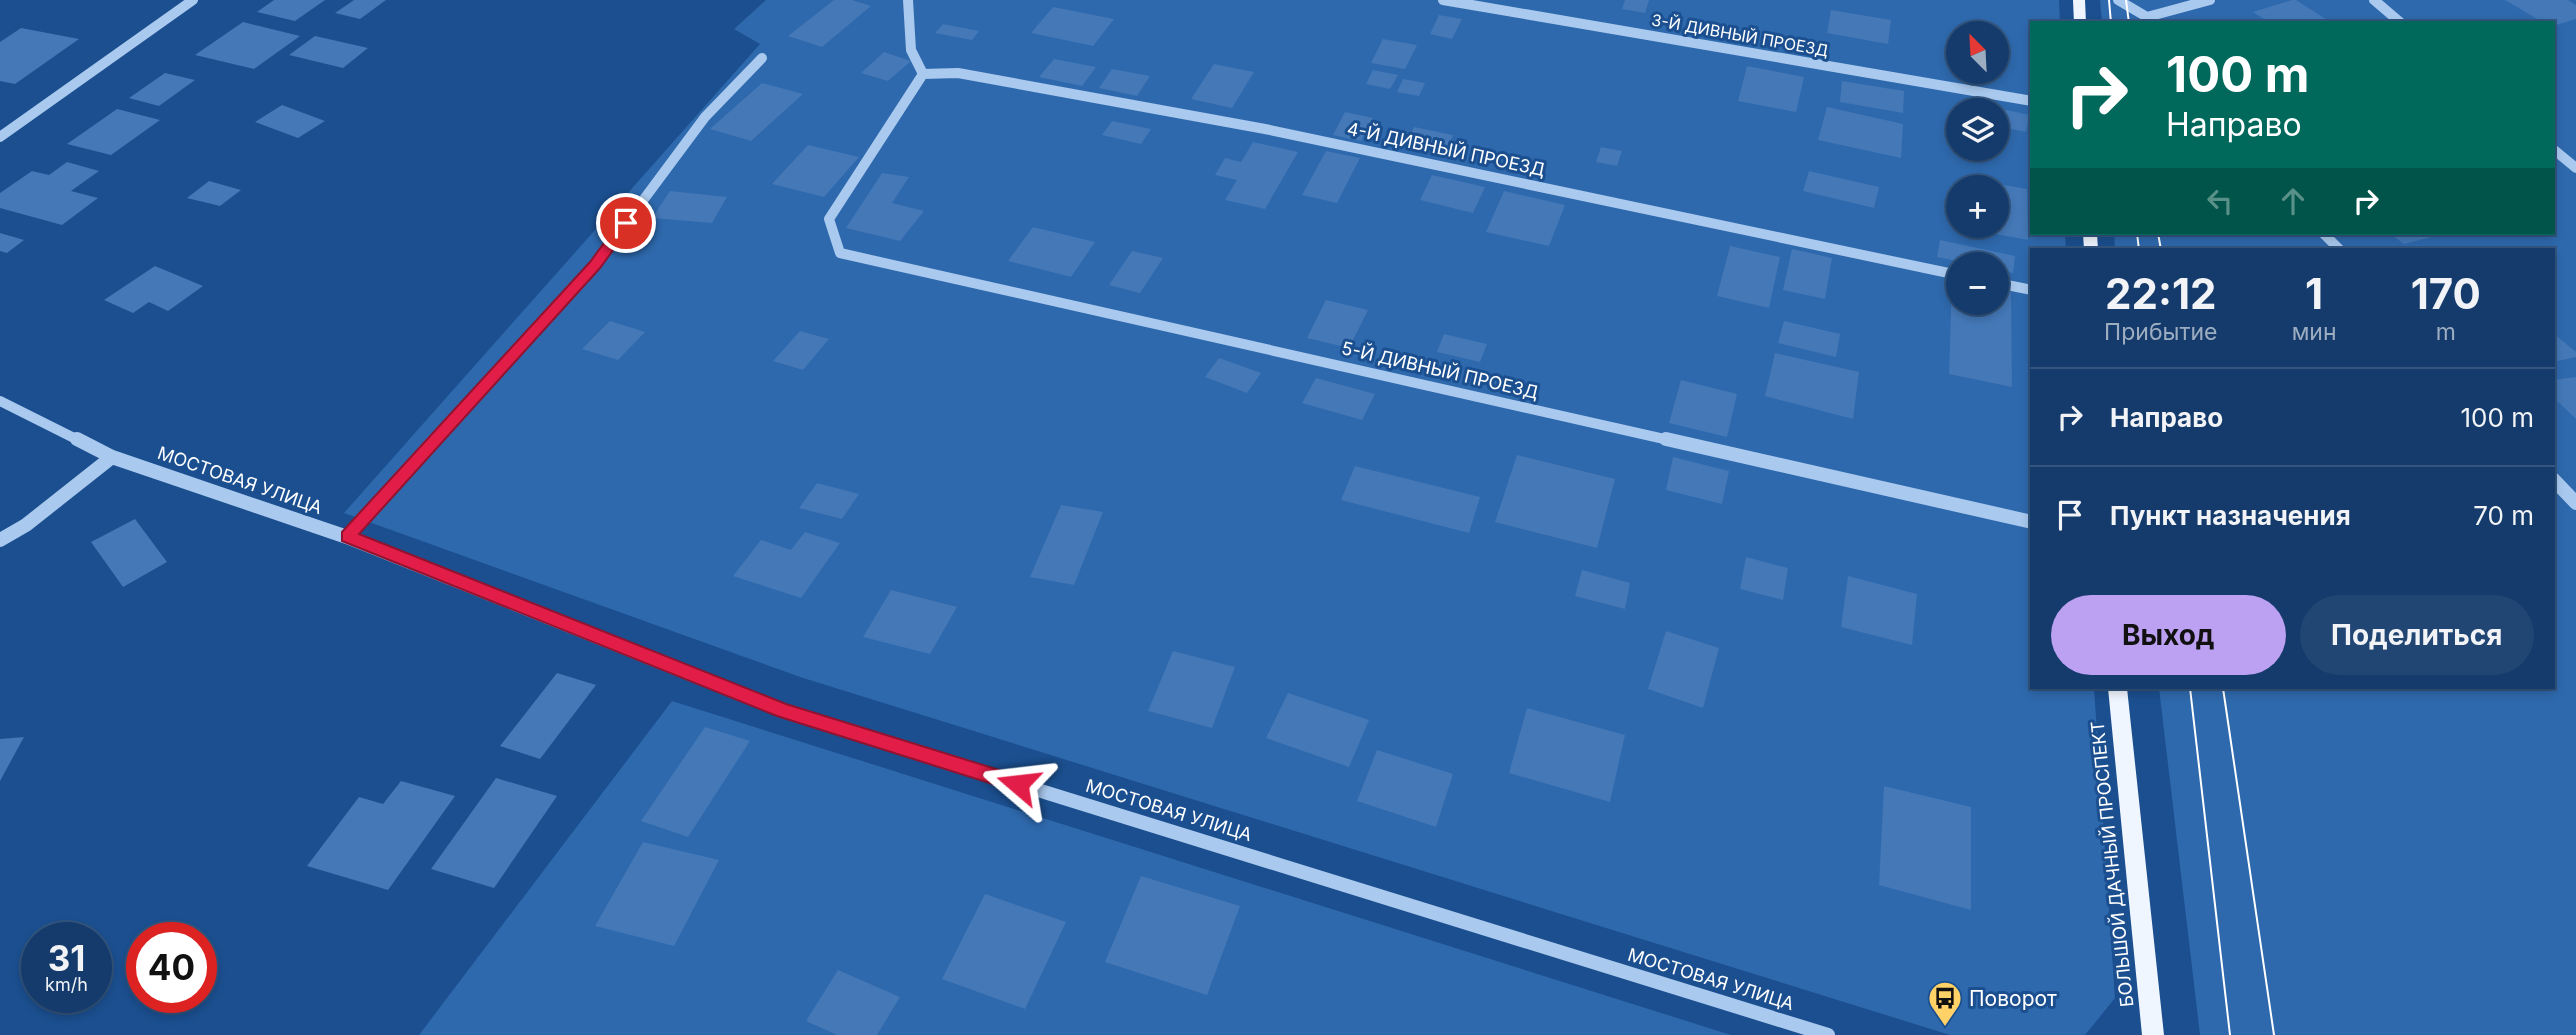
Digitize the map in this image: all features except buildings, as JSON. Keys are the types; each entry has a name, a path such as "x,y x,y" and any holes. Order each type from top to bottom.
{"main road":[{"path":"2079,0 2080,21"},
{"name":"БОЛЬШОЙ ДАЧНЫЙ ПРОСПЕКТ","path":"2117,689 2153,1035"}],"street":[{"path":"0,136 193,0"},
{"name":"3-Й ДИВНЫЙ ПРОЕЗД","path":"1443,0 2030,102"},
{"path":"2118,0 2151,20 2210,0"},
{"path":"348,537 595,265 705,117 762,58"},
{"name":"4-Й ДИВНЫЙ ПРОЕЗД","path":"923,74 958,73 1265,129 1946,272"},
{"path":"2555,151 2576,168"},
{"path":"2325,235 2338,248"},
{"path":"2009,285 2030,290"},
{"name":"МОСТОВАЯ УЛИЦА","path":"0,401 112,457 348,537 783,711 1828,1035"},
{"path":"0,540 26,525 112,457"},
{"path":"2555,481 2576,503"}],"lane":[{"path":"908,0 911,50 923,74"},
{"path":"2374,0 2400,21"},
{"name":"5-Й ДИВНЫЙ ПРОЕЗД","path":"923,74 829,219 840,253 2030,522"}],"shaded area":[{"path":"766,0 2059,0 2060,21 2030,21 2030,235 2065,235 2066,248 2030,248 2030,689 2094,689 2115,998 2085,1035 1950,1035 800,677 344,513 760,44 734,29"},
{"path":"2100,0 2576,0 2576,1035 2200,1035 2159,689 2555,689 2555,248 2115,248 2114,235 2555,235 2555,21 2102,21"},
{"path":"672,701 1731,1035 419,1035"}],"tram line":[{"path":"2109,0 2111,21"},
{"path":"2126,0 2129,21"},
{"path":"2137,235 2139,248"},
{"path":"2158,235 2161,248"},
{"path":"2190,689 2230,1035"},
{"path":"2223,689 2274,1035"}],"place":[{"name":"Поворот","path":"1945,1028"}],"route":[{"path":"626,223 595,265 348,537 783,711 1018,784"}]}
